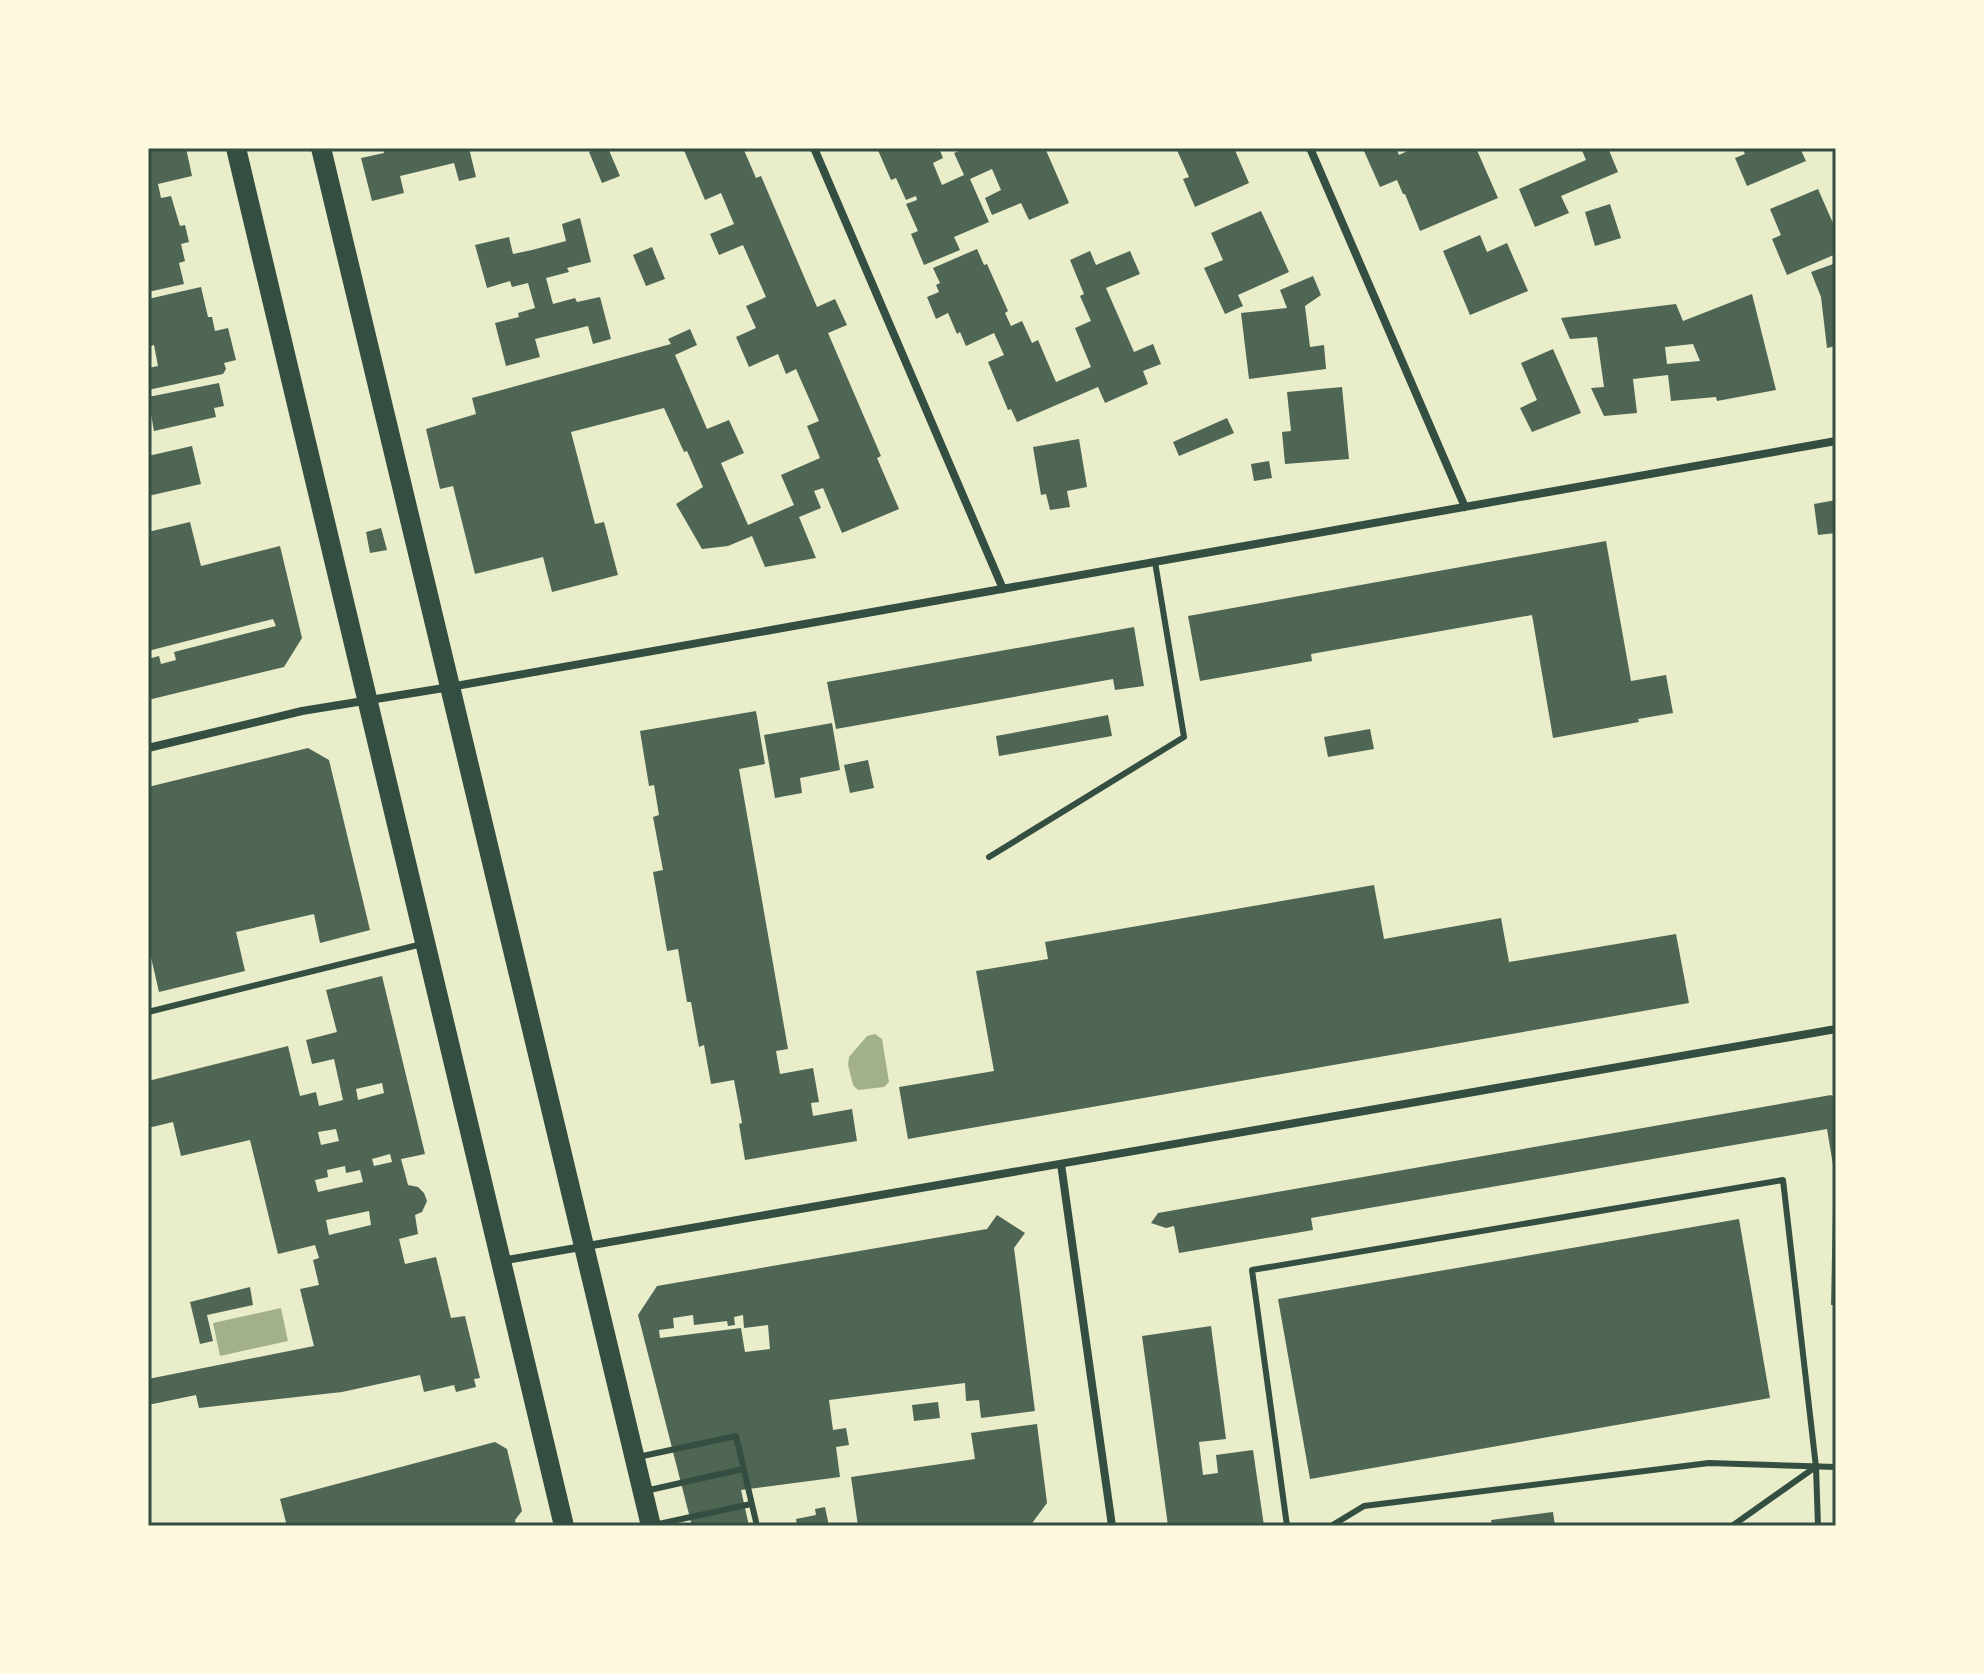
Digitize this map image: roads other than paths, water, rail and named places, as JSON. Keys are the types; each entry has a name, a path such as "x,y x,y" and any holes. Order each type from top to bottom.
{"main road":[{"path":"236,148 564,1526"},
{"path":"321,148 650,1526"}],"street":[{"path":"814,148 1003,589"},
{"path":"1310,148 1465,507"},
{"path":"148,748 302,711 1836,441"},
{"path":"501,1261 1836,1029"},
{"path":"1061,1164 1112,1526"}],"lane":[{"path":"989,857 1184,737 1155,562"},
{"path":"148,1012 425,944"},
{"path":"1287,1526 1252,1270 1783,1180 1816,1467 1818,1526"},
{"path":"634,1458 736,1436 757,1526"},
{"path":"1331,1526 1364,1506 1709,1463 1836,1467"},
{"path":"1732,1526 1816,1467"},
{"path":"642,1491 743,1469"},
{"path":"650,1526 751,1504"}]}
